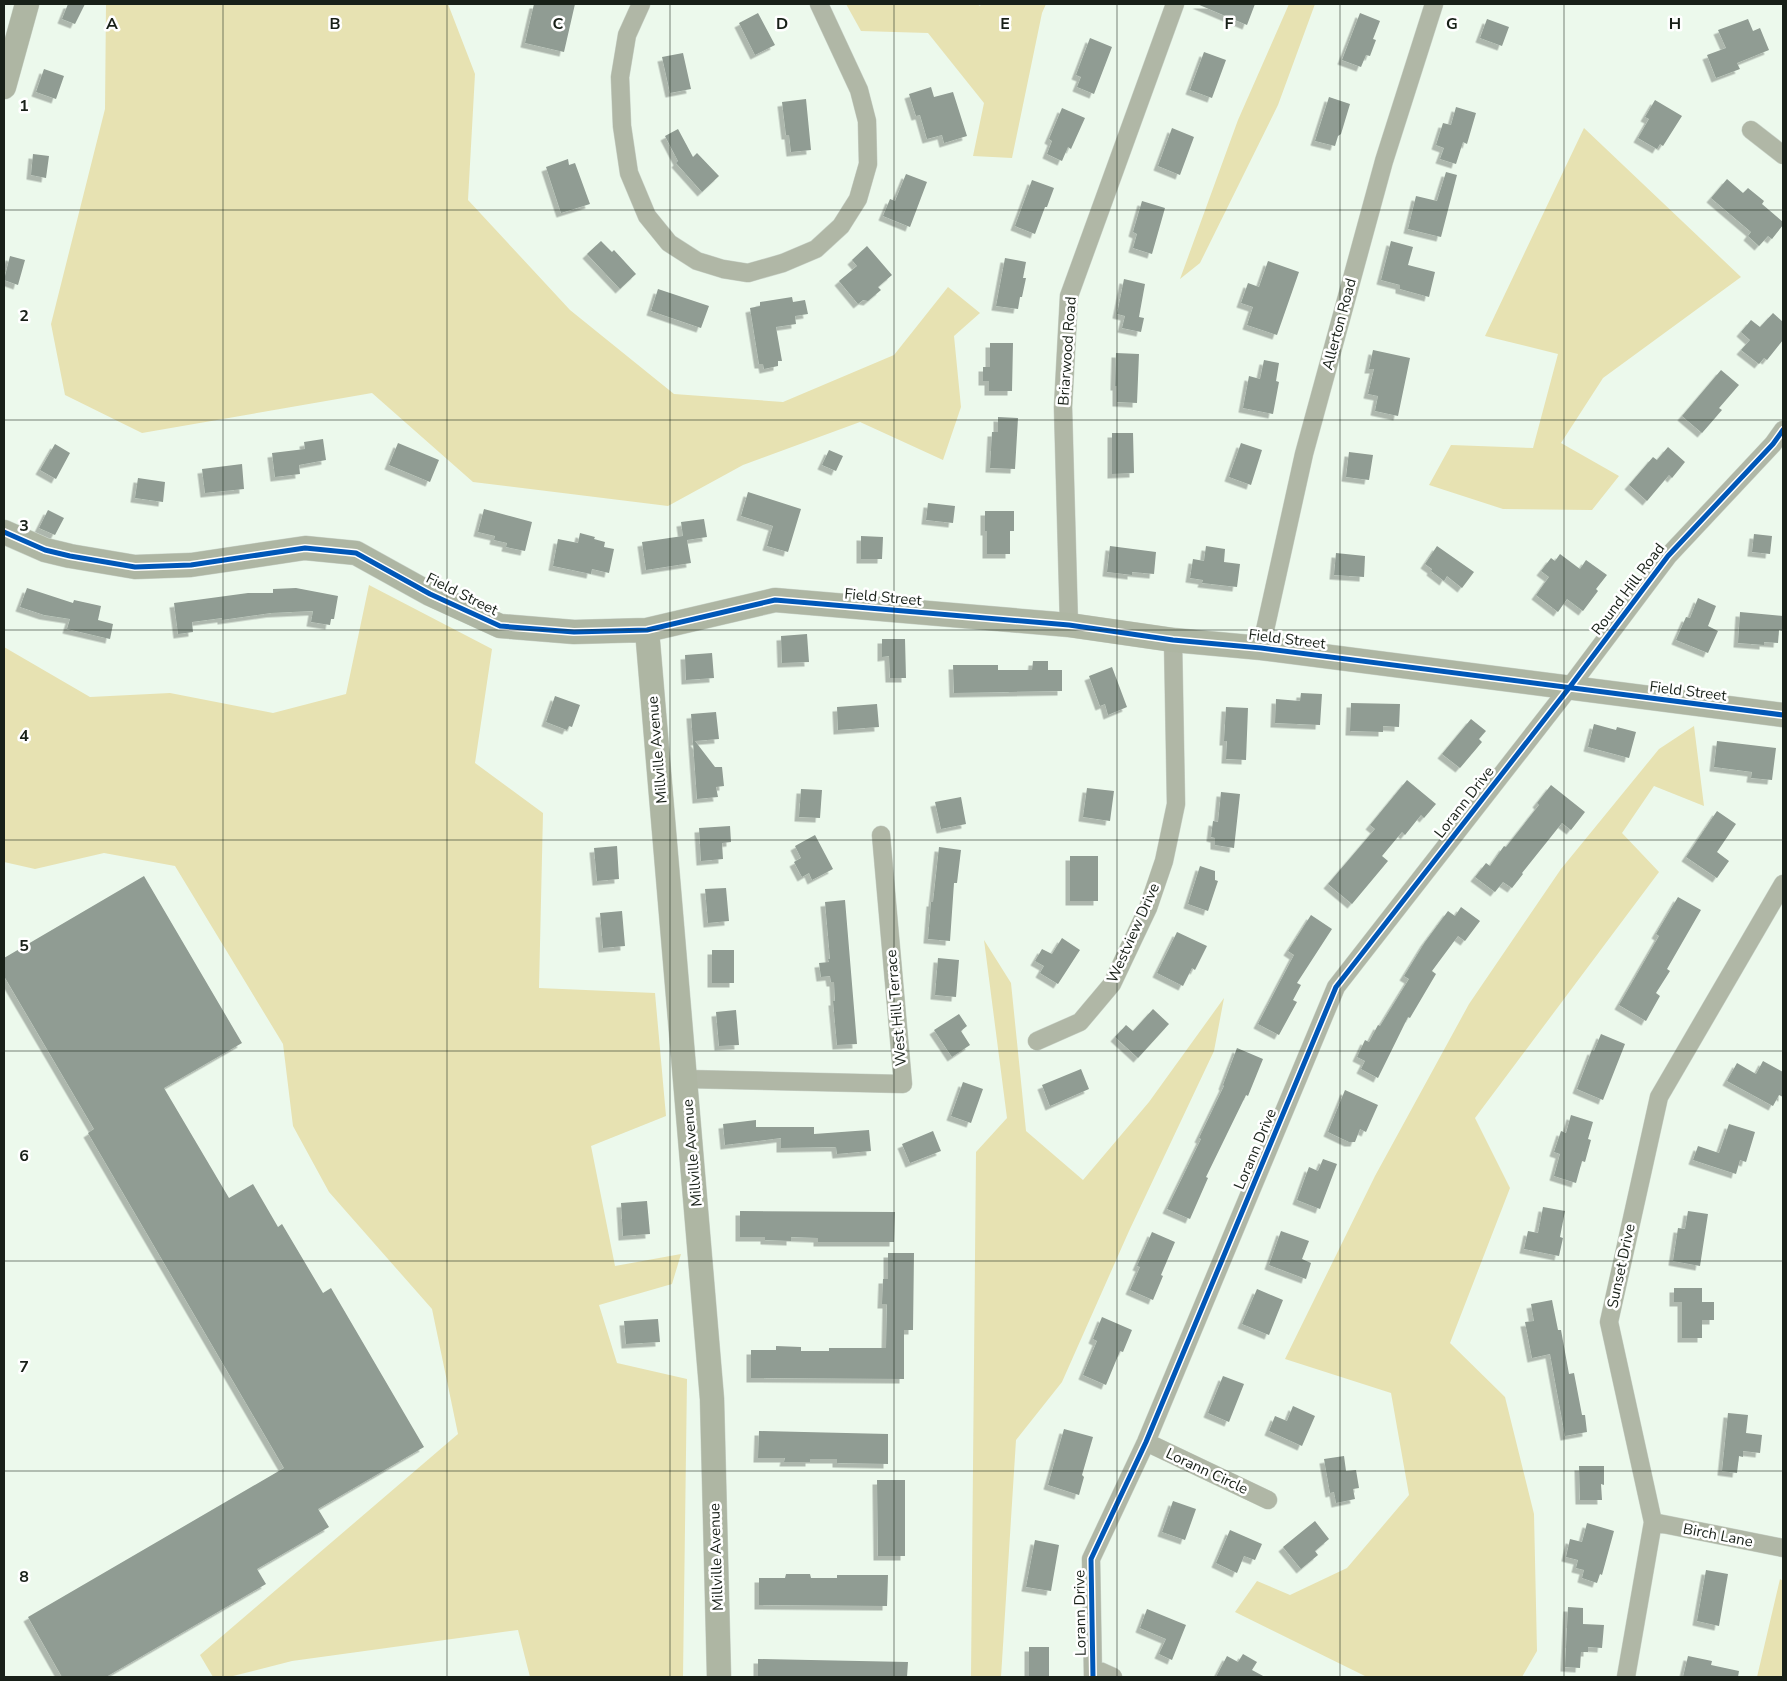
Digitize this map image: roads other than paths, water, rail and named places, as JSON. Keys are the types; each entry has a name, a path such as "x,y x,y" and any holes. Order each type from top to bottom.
{"street":[{"path":"4,88 27,4"},
{"path":"641,4 627,35 620,77 622,126 629,173 648,216 670,244 697,261 723,269 748,273 783,263 816,249 841,226 858,199 868,164 867,120 859,90 819,4"},
{"name":"Briarwood Road","path":"1069,625 1063,407 1069,296 1175,4"},
{"name":"Allerton Road","path":"1261,648 1306,444 1384,161 1434,4"},
{"path":"1751,130 1783,155"},
{"name":"Round Hill Road","path":"1569,688 1668,556 1780,440"},
{"name":"Field Street","path":"4,532 45,550 135,567 191,565 305,548 356,553 430,594 500,626 574,632 647,630 775,600 1069,625 1173,640 1261,648 1783,715"},
{"name":"Millville Avenue","path":"647,630 712,1399 719,1677"},
{"name":"Westview Drive","path":"1037,1041 1080,1022 1112,984 1148,908 1164,861 1176,804 1173,640"},
{"name":"Lorann Drive","path":"1093,1673 1092,1559 1146,1442 1336,987 1569,688"},
{"name":"West Hill Terrace","path":"686,1079 903,1084 881,835"},
{"name":"Sunset Drive","path":"1626,1677 1653,1522 1609,1322 1659,1097 1783,884"},
{"name":"Lorann Circle","path":"1146,1442 1268,1500"},
{"name":"Birch Lane","path":"1653,1522 1783,1548"},
{"path":"1093,1673 1113,1677"}]}
